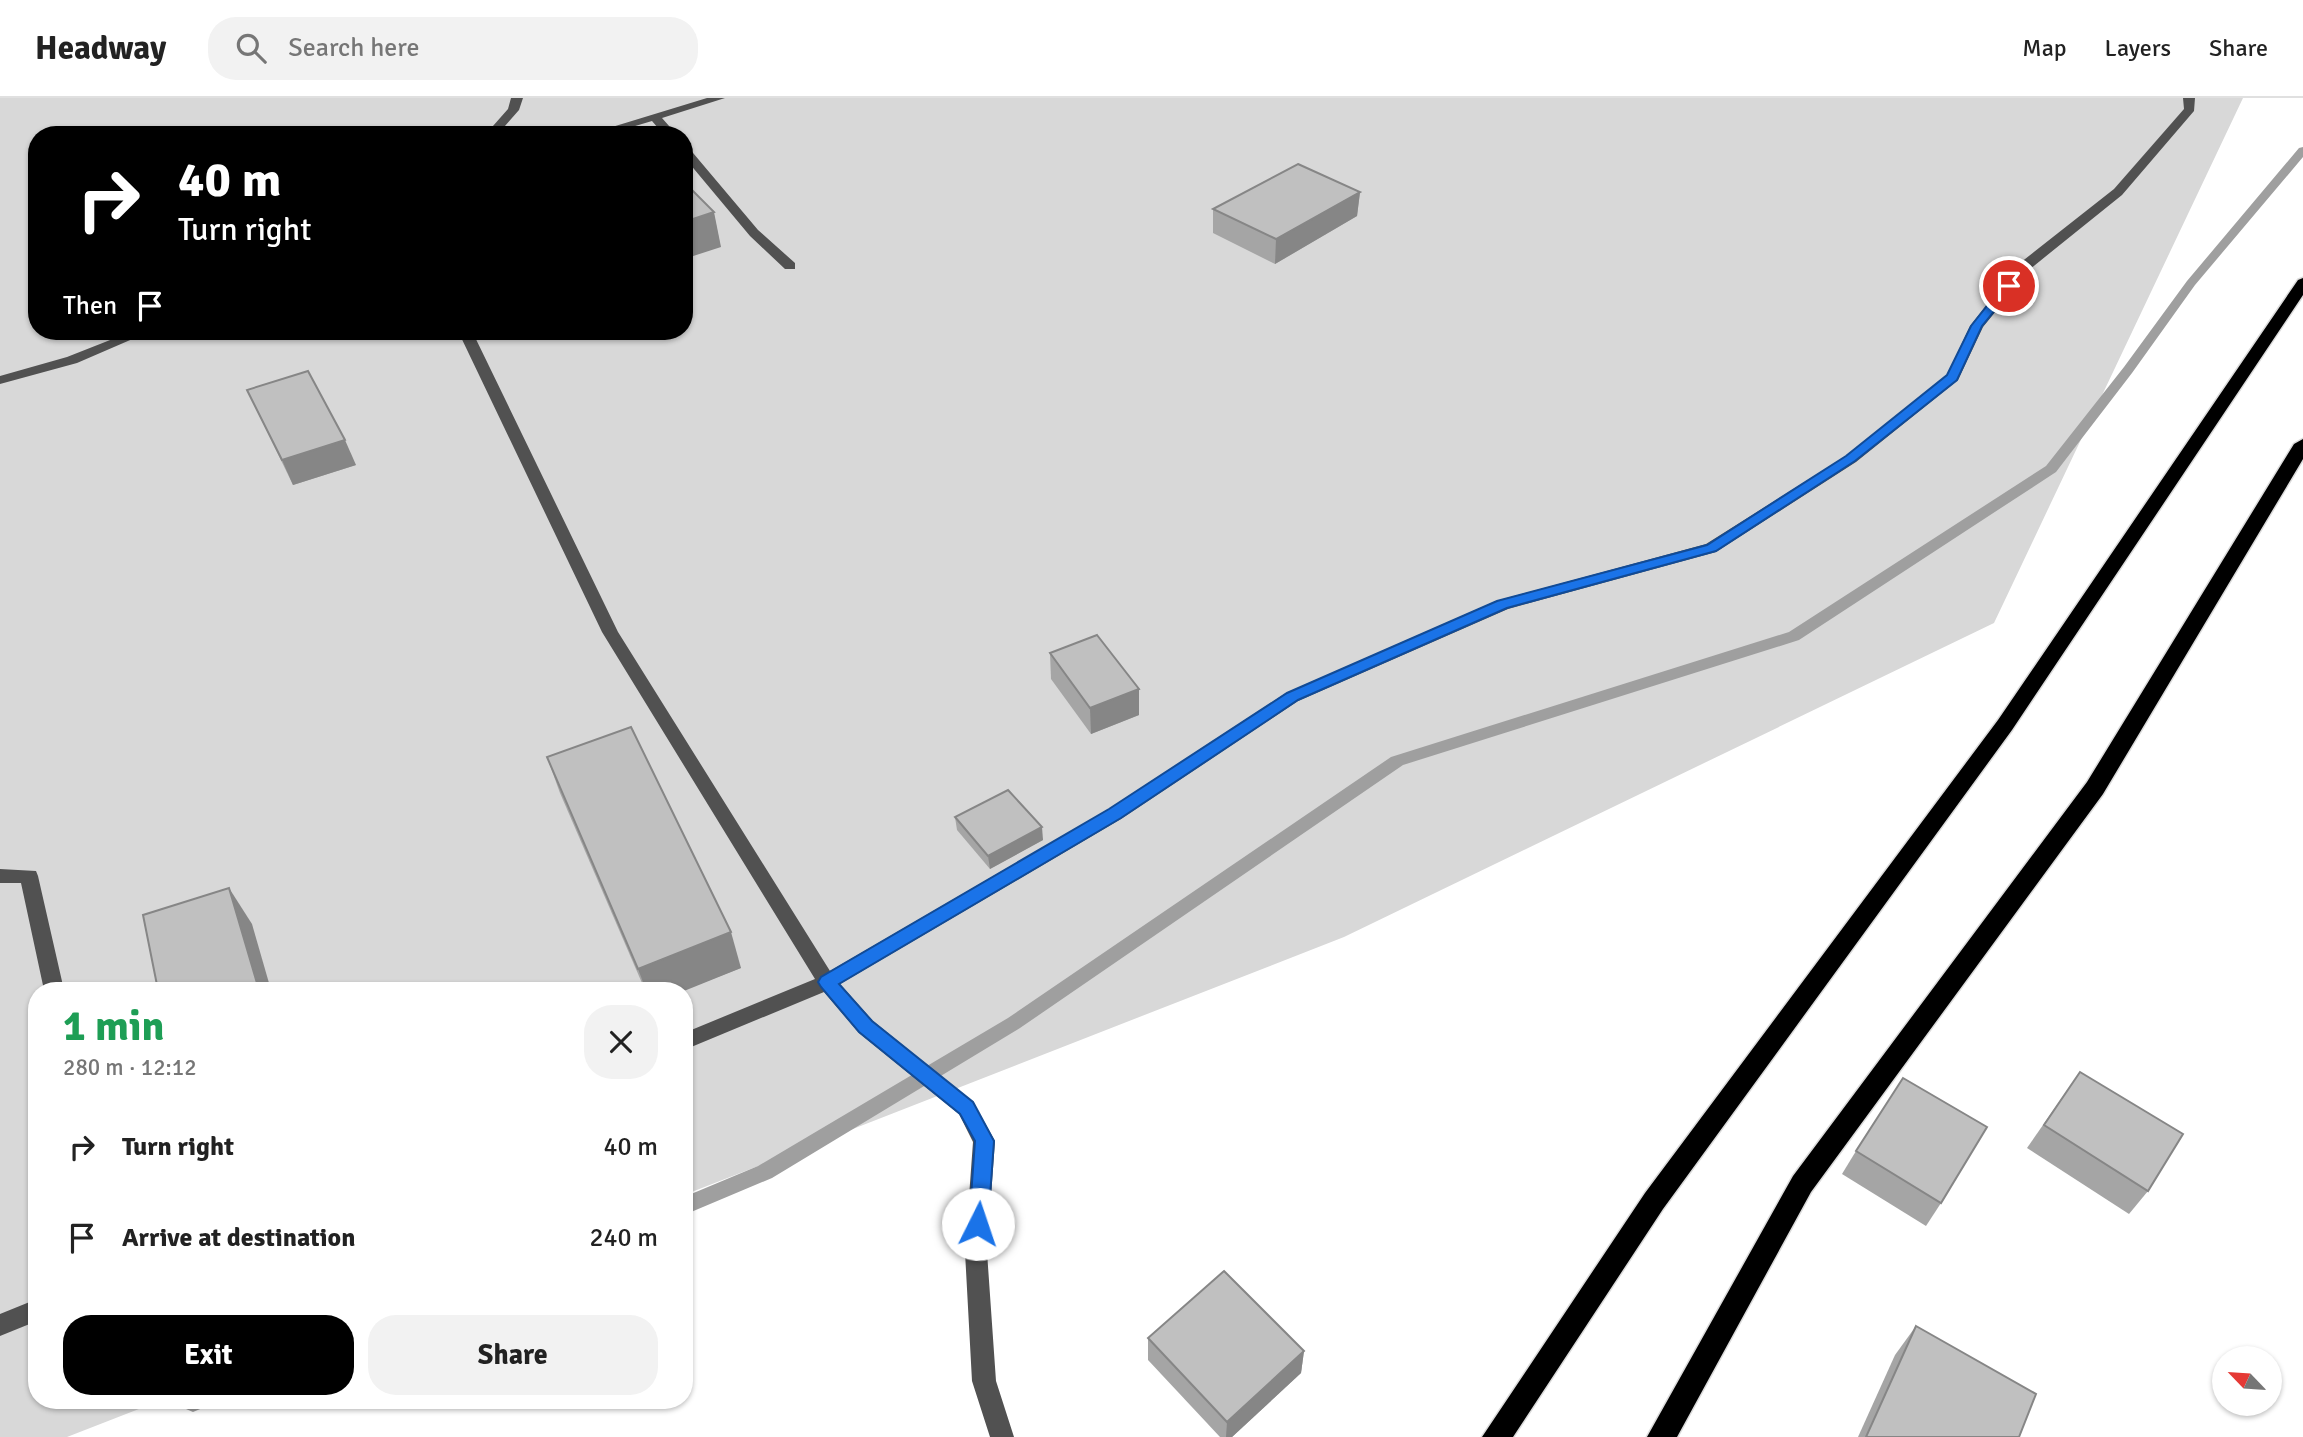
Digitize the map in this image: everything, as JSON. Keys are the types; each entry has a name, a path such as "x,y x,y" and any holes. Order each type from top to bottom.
{"highway":[{"path":"1496,1437 1654,1200 2005,725 2303,283"},
{"path":"1661,1437 1802,1184 2095,788 2303,444"}],"street":[{"path":"499,126 513,110 517,98"},
{"path":"623,126 719,98"},
{"path":"693,1038 827,982 1115,814 1292,697 1502,604 1712,548 1839,466 1953,377 1977,326 2025,266 2118,192 2190,109 2189,98"},
{"path":"654,117 662,126"},
{"path":"693,160 754,233 790,266"},
{"path":"0,380 72,359 121,340"},
{"path":"470,340 610,632 827,982 866,1027 966,1108 984,1141 977,1265 984,1381 1002,1437"},
{"path":"0,876 29,876 52,982"},
{"path":"0,1325 28,1314"}],"shaded area":[{"path":"0,98 2243,98 1994,623 1344,937 693,1191 693,982 28,982 28,1409 139,1409 67,1437 0,1437"}],"building":[{"path":"1298,164 1360,192 1276,239 1213,209"},
{"path":"693,191 714,212 693,219"},
{"path":"308,371 345,440 282,460 247,390"},
{"path":"1097,635 1139,689 1090,708 1050,653"},
{"path":"631,727 731,932 638,969 547,757"},
{"path":"1008,790 1042,827 988,856 955,817"},
{"path":"229,888 257,982 156,982 143,915"},
{"path":"2080,1072 2183,1134 2148,1191 2044,1125"},
{"path":"1903,1078 1987,1127 1941,1203 1856,1151"},
{"path":"1224,1271 1304,1351 1227,1422 1148,1338"},
{"path":"1916,1326 2036,1394 2019,1437 1866,1437"}],"waterway":[{"path":"693,1202 765,1172 1014,1023 1397,761 1794,636 2051,469 2191,283 2303,150"}],"route":[{"path":"978,1224 984,1141 966,1108 866,1027 827,982 1115,814 1292,697 1502,604 1712,548 1851,458 1953,377 1977,326 2009,286"}]}
